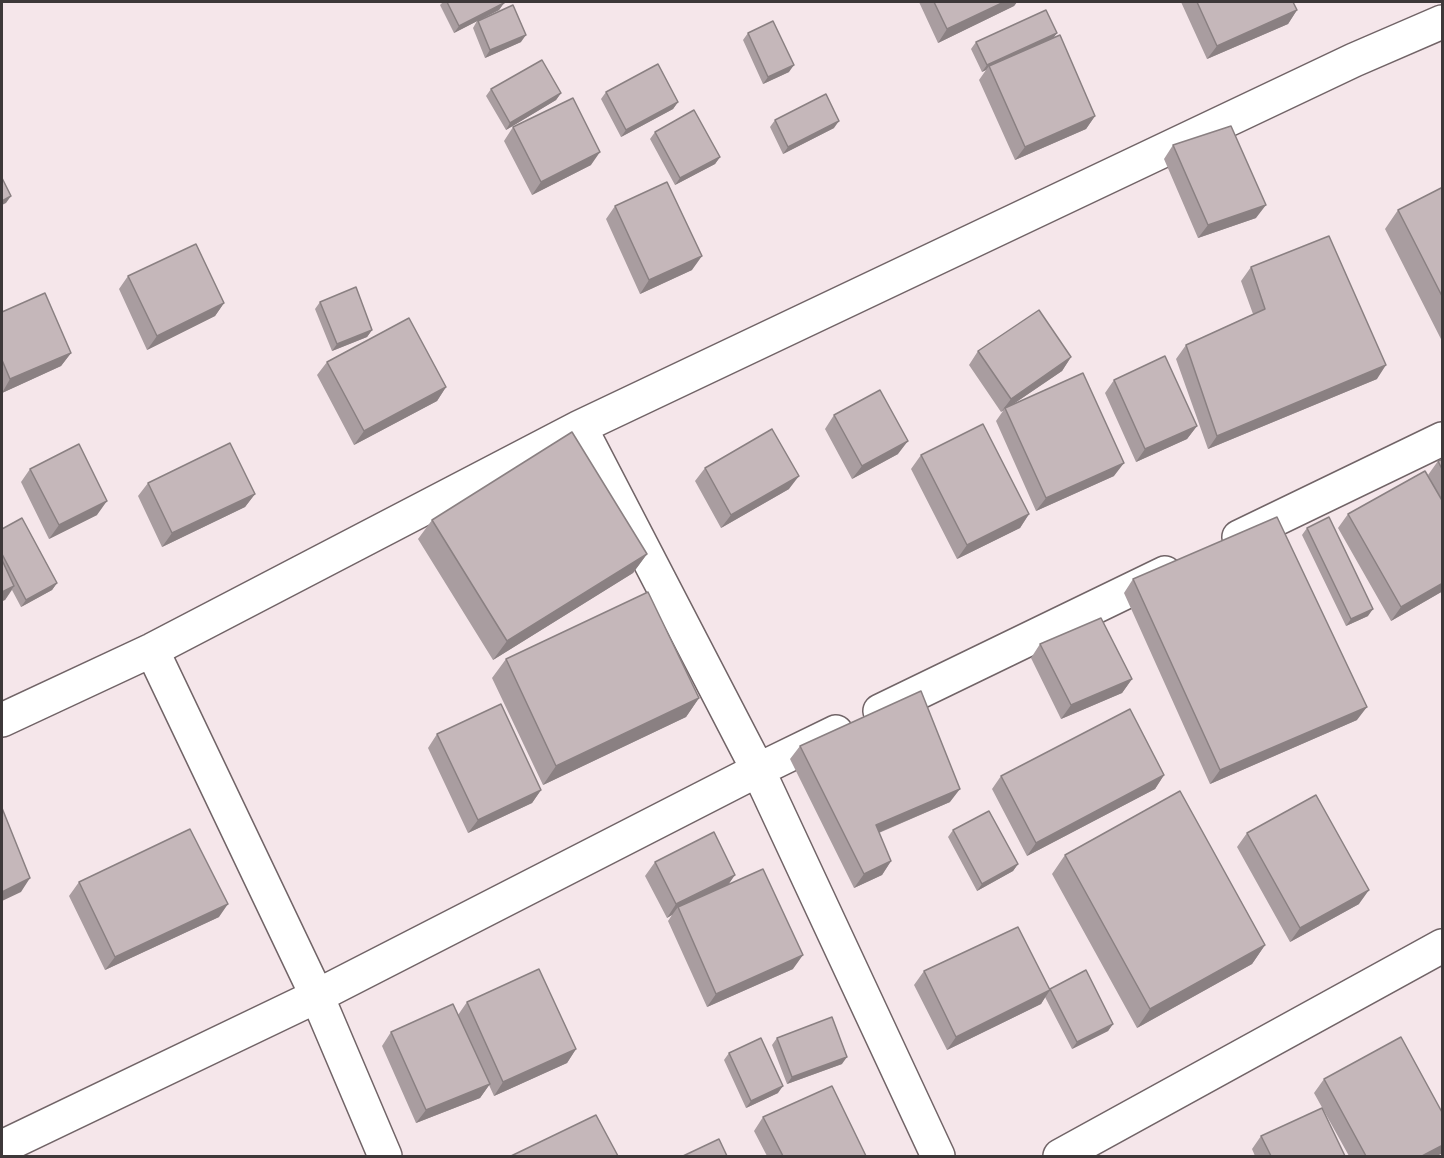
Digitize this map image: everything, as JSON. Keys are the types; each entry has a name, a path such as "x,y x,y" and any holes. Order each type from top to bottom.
{"street":[{"path":"2,720 152,650 580,427 1354,60 1443,22"},
{"path":"580,427 758,770 938,1156"},
{"path":"2,1147 317,996 758,770 1443,439"},
{"path":"152,650 317,996 385,1156"},
{"path":"1060,1156 1443,946"}],"building":[{"path":"447,2 503,2 504,3 459,26"},
{"path":"934,2 1004,2 947,29"},
{"path":"1197,2 1293,2 1297,10 1217,46"},
{"path":"513,5 526,35 490,50 478,21"},
{"path":"1046,10 1057,33 987,65 976,42"},
{"path":"773,21 794,65 768,77 748,33"},
{"path":"1060,35 1095,116 1025,147 989,66"},
{"path":"542,60 561,93 510,123 491,89"},
{"path":"658,64 678,102 626,130 606,92"},
{"path":"826,94 839,121 788,147 775,120"},
{"path":"573,98 600,152 541,182 513,127"},
{"path":"694,110 720,157 680,178 655,132"},
{"path":"1231,126 1266,205 1208,225 1173,145"},
{"path":"2,178 11,196 2,201"},
{"path":"667,182 702,256 649,280 615,206"},
{"path":"1443,187 1443,298 1398,210"},
{"path":"1329,236 1386,365 1217,436 1186,345 1265,309 1251,267"},
{"path":"196,244 224,303 157,336 128,276"},
{"path":"356,287 372,330 337,344 320,302"},
{"path":"45,293 71,353 10,379 2,360 2,312"},
{"path":"1039,310 1071,357 1011,399 978,351"},
{"path":"409,318 446,387 364,431 327,362"},
{"path":"1165,356 1197,426 1145,449 1114,380"},
{"path":"1083,373 1124,463 1046,498 1005,408"},
{"path":"880,390 908,441 862,466 834,415"},
{"path":"983,424 1029,514 967,545 921,455"},
{"path":"772,429 799,476 731,515 705,468"},
{"path":"572,432 647,554 507,641 432,520"},
{"path":"230,443 255,494 172,533 148,483"},
{"path":"79,444 107,501 59,525 30,469"},
{"path":"1443,459 1443,471 1438,461"},
{"path":"1425,471 1443,502 1443,583 1401,607 1348,514"},
{"path":"1277,517 1367,707 1220,770 1133,579"},
{"path":"1329,517 1373,609 1351,619 1307,528"},
{"path":"22,518 57,583 26,600 2,554 2,529"},
{"path":"2,560 14,586 2,592"},
{"path":"648,592 699,698 556,766 506,659"},
{"path":"1101,618 1132,679 1071,705 1040,644"},
{"path":"921,691 960,789 876,825 891,861 864,874 800,746"},
{"path":"501,704 541,790 478,820 437,734"},
{"path":"1130,709 1164,775 1036,843 1001,776"},
{"path":"1180,791 1265,945 1150,1009 1065,855"},
{"path":"1316,795 1369,890 1300,928 1247,833"},
{"path":"2,808 30,878 2,892"},
{"path":"989,811 1018,864 982,884 953,830"},
{"path":"190,829 228,904 115,957 79,882"},
{"path":"714,832 735,875 676,904 655,862"},
{"path":"763,869 803,955 716,994 678,907"},
{"path":"1018,927 1050,990 956,1037 924,971"},
{"path":"539,969 576,1049 503,1082 467,1002"},
{"path":"1086,970 1113,1024 1077,1042 1050,989"},
{"path":"453,1004 490,1084 426,1110 391,1032"},
{"path":"832,1017 847,1057 792,1077 777,1038"},
{"path":"1401,1037 1443,1114 1443,1145 1422,1156 1366,1156 1324,1079"},
{"path":"761,1038 783,1086 751,1101 729,1053"},
{"path":"832,1086 866,1156 783,1156 763,1117"},
{"path":"1322,1108 1345,1156 1271,1156 1261,1136"},
{"path":"596,1115 618,1156 511,1156"},
{"path":"719,1139 727,1156 683,1156"}]}
